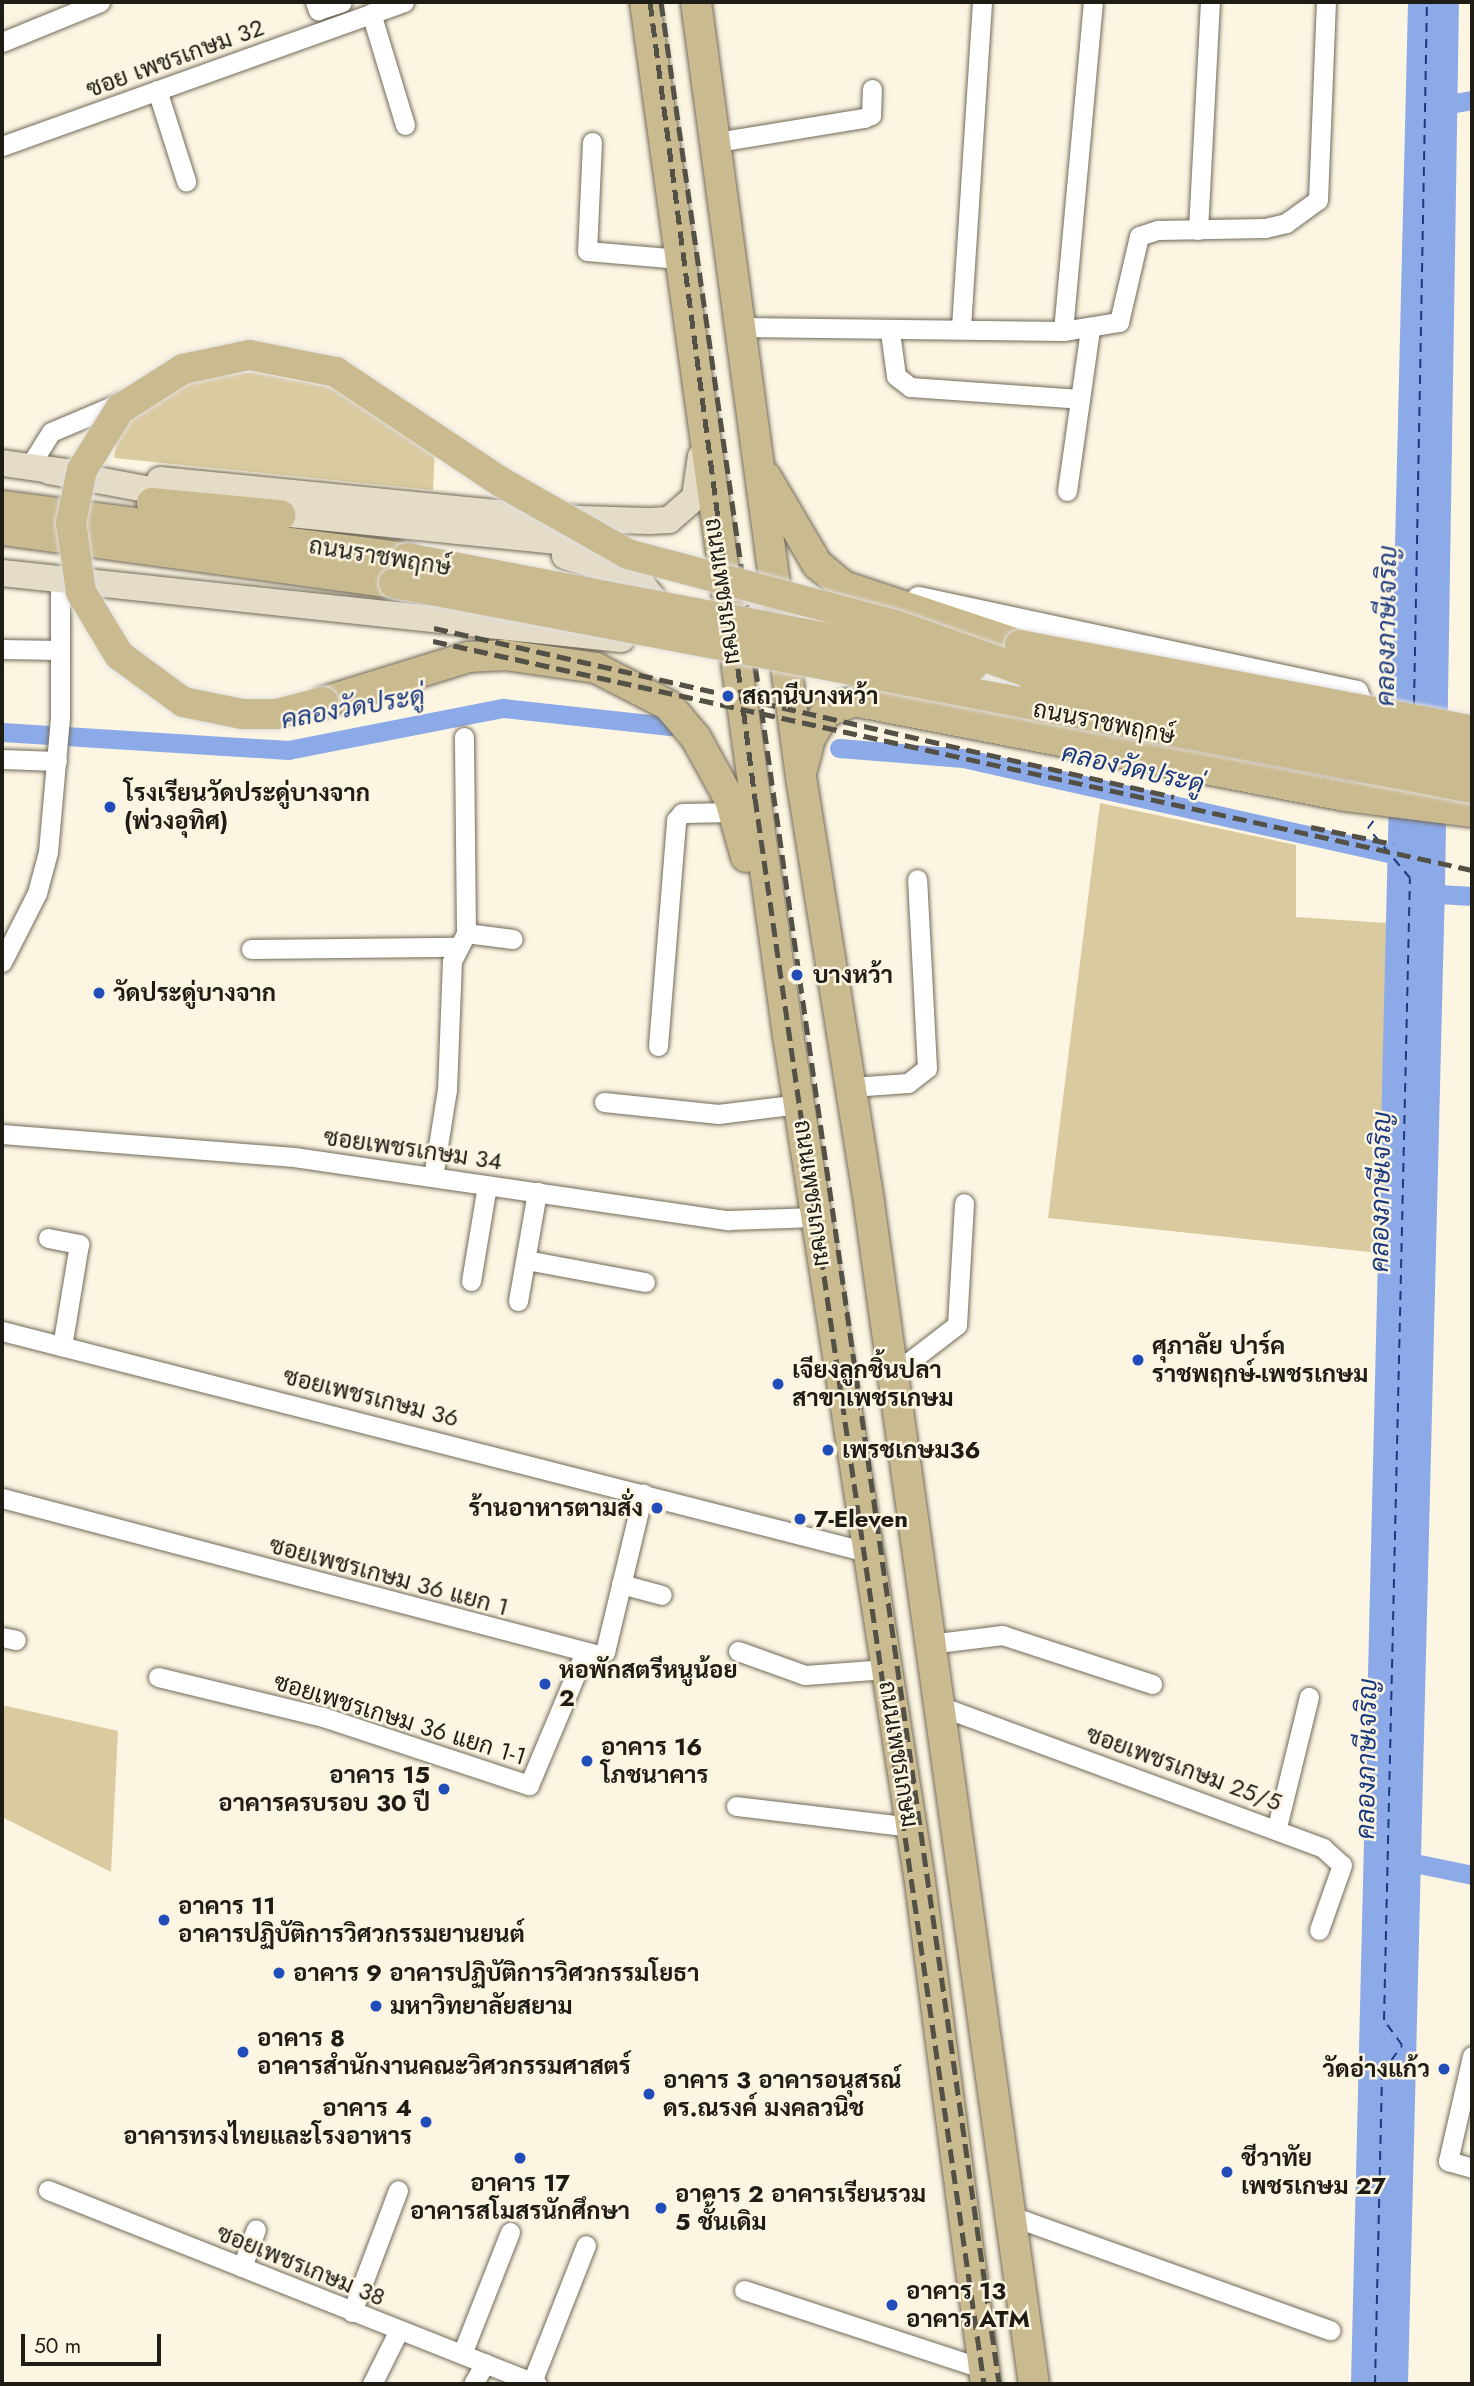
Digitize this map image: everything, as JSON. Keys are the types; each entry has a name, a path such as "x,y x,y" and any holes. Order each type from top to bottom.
{"main road":[{"name":"ถนนเพชรเกษม","path":"645,2 721,574 788,1035 911,1827 985,2377"},
{"name":"ถนนเพชรเกษม","path":"703,4 717,142 801,777 851,1087 937,1704 1014,2217 1034,2384"},
{"path":"788,1035 734,812 696,738 667,705 596,668 505,655 468,657 323,702 242,714 183,702 119,655 81,592 71,523 82,470 120,409 183,369 249,355 336,372 501,482 628,554 895,625 1050,680"},
{"path":"39,469 547,518 650,522 669,520 695,497 702,440"},
{"path":"2,463 281,515"},
{"path":"763,475 779,489 817,564 866,597 896,608 1020,645 1472,730"},
{"path":"2,573 607,637 734,654 760,616 768,570 763,475"},
{"path":"2,487 680,554 721,574 760,616 788,674"},
{"name":"ถนนราชพฤกษ์","path":"2,506 1050,680 1472,758"},
{"name":"ถนนราชพฤกษ์","path":"2,530 401,571 1472,788"},
{"path":"479,533 637,578 654,600 654,615 638,631 607,637"},
{"path":"801,777 810,738 841,703 1345,796 1472,812"},
{"path":"893,1714 937,1704"}],"street":[{"path":"2,42 100,2"},
{"path":"315,2 318,10 342,2"},
{"name":"ซอย เพชรเกษม 32","path":"2,146 404,2"},
{"path":"961,327 982,2"},
{"path":"1063,331 1093,2"},
{"path":"1198,230 1210,2"},
{"path":"741,327 890,332 961,327 1063,331 1090,330 1119,322 1139,236 1286,223 1318,201 1326,2"},
{"path":"371,13 405,125"},
{"path":"717,142 864,118 871,115 872,89"},
{"path":"157,90 187,181"},
{"path":"592,142 581,250 680,259"},
{"path":"1067,491 1090,330"},
{"path":"890,332 896,376 910,387 1080,399"},
{"path":"39,469 51,432 169,382 258,363 353,387 451,437"},
{"path":"2,962 37,893 60,717 60,579"},
{"path":"866,597 914,597 1356,692 1368,709 1367,738 1355,757 1342,761 892,673 864,674 846,646 855,620 878,607 896,608"},
{"path":"2,649 60,650"},
{"path":"841,703 892,673"},
{"path":"433,1177 447,1090 461,940 464,737"},
{"path":"2,759 57,756"},
{"path":"658,1046 676,820 681,813 734,812"},
{"path":"851,1087 908,1083 927,1068 917,879"},
{"path":"251,949 513,939"},
{"path":"604,1102 718,1114 800,1104"},
{"name":"ซอยเพชรเกษม 34","path":"2,1134 294,1157 728,1220 816,1217"},
{"path":"471,1281 487,1185"},
{"path":"518,1301 537,1192"},
{"path":"892,1375 957,1325 964,1203"},
{"path":"48,1238 79,1244 62,1347"},
{"path":"526,1260 645,1282"},
{"name":"ซอยเพชรเกษม 36","path":"2,1331 867,1552"},
{"path":"584,1654 605,1652 643,1494"},
{"name":"ซอยเพชรเกษม 36 แยก 1","path":"2,1498 584,1654"},
{"path":"621,1584 662,1595"},
{"path":"929,1644 1002,1635 1152,1684"},
{"path":"738,1651 805,1675 886,1669"},
{"name":"ซอยเพชรเกษม 36 แยก 1-1","path":"158,1677 323,1717 529,1785 584,1654"},
{"path":"1277,1827 1310,1697"},
{"name":"ซอยเพชรเกษม 25/5","path":"937,1704 1277,1827 1323,1848 1342,1865 1319,1930"},
{"path":"736,1806 911,1827"},
{"path":"1472,2056 1448,2161 1472,2168"},
{"name":"ซอยเพชรเกษม 38","path":"48,2190 535,2383"},
{"path":"352,2312 398,2190"},
{"path":"1014,2217 1330,2330"},
{"path":"242,2267 256,2229"},
{"path":"462,2354 510,2232"},
{"path":"535,2383 586,2245"},
{"path":"744,2290 985,2377"},
{"path":"372,2384 399,2330"},
{"path":"473,2384 485,2363"}],"shaded area":[{"path":"251,372 351,391 435,450 433,490 114,458 124,389"},
{"path":"1100,803 1296,845 1296,917 1387,923 1379,1253 1048,1218"},
{"path":"2,1705 118,1731 111,1872 2,1817"}],"water":[{"name":"คลองภาษีเจริญ","path":"1408,2 1459,2 1445,885 1408,2384 1351,2384"}],"waterway":[{"path":"1432,107 1472,100"},
{"name":"คลองวัดประดู่","path":"2,732 288,750 503,708 670,726"},
{"name":"คลองวัดประดู่","path":"839,748 963,758 1412,858"},
{"path":"1421,893 1472,896"},
{"path":"1395,1859 1472,1875"}],"ferry route":[{"path":"1414,704 1427,2"},
{"path":"1375,2384 1382,2073 1402,2045 1384,2020 1410,878 1368,828 1379,814"}],"railway":[{"path":"650,2 755,798 984,2384"},
{"path":"661,2 999,2384"},
{"path":"434,628 1174,797"},
{"path":"433,641 1472,870"},
{"path":"1311,827 1393,844"}],"place":[{"name":"สถานีบางหว้า","path":"728,696"},
{"name":"โรงเรียนวัดประดู่บางจาก (พ่วงอุทิศ)","path":"110,807"},
{"name":"บางหว้า","path":"797,975"},
{"name":"วัดประดู่บางจาก","path":"99,993"},
{"name":"ศุภาลัย ปาร์ค ราชพฤกษ์-เพชรเกษม","path":"1138,1360"},
{"name":"เจียงลูกชิ้นปลา สาขาเพชรเกษม","path":"778,1384"},
{"name":"เพรชเกษม36","path":"828,1450"},
{"name":"ร้านอาหารตามสั่ง","path":"657,1508"},
{"name":"7-Eleven","path":"800,1519"},
{"name":"หอพักสตรีหนูน้อย 2","path":"545,1684"},
{"name":"อาคาร 16 โภชนาคาร","path":"587,1761"},
{"name":"อาคาร 15 อาคารครบรอบ 30 ปี","path":"444,1789"},
{"name":"อาคาร 11 อาคารปฏิบัติการวิศวกรรมยานยนต์","path":"164,1920"},
{"name":"อาคาร 9 อาคารปฏิบัติการวิศวกรรมโยธา","path":"279,1973"},
{"name":"มหาวิทยาลัยสยาม","path":"376,2006"},
{"name":"อาคาร 8 อาคารสำนักงานคณะวิศวกรรมศาสตร์","path":"243,2052"},
{"name":"วัดอ่างแก้ว","path":"1444,2069"},
{"name":"อาคาร 3 อาคารอนุสรณ์ ดร.ณรงค์ มงคลวนิช","path":"649,2094"},
{"name":"อาคาร 4 อาคารทรงไทยและโรงอาหาร","path":"426,2122"},
{"name":"อาคาร 17 อาคารสโมสรนักศึกษา","path":"520,2158"},
{"name":"ชีวาทัย เพชรเกษม 27","path":"1227,2172"},
{"name":"อาคาร 2 อาคารเรียนรวม 5 ชั้นเดิม","path":"661,2208"},
{"name":"อาคาร 13 อาคาร ATM","path":"892,2305"}]}
